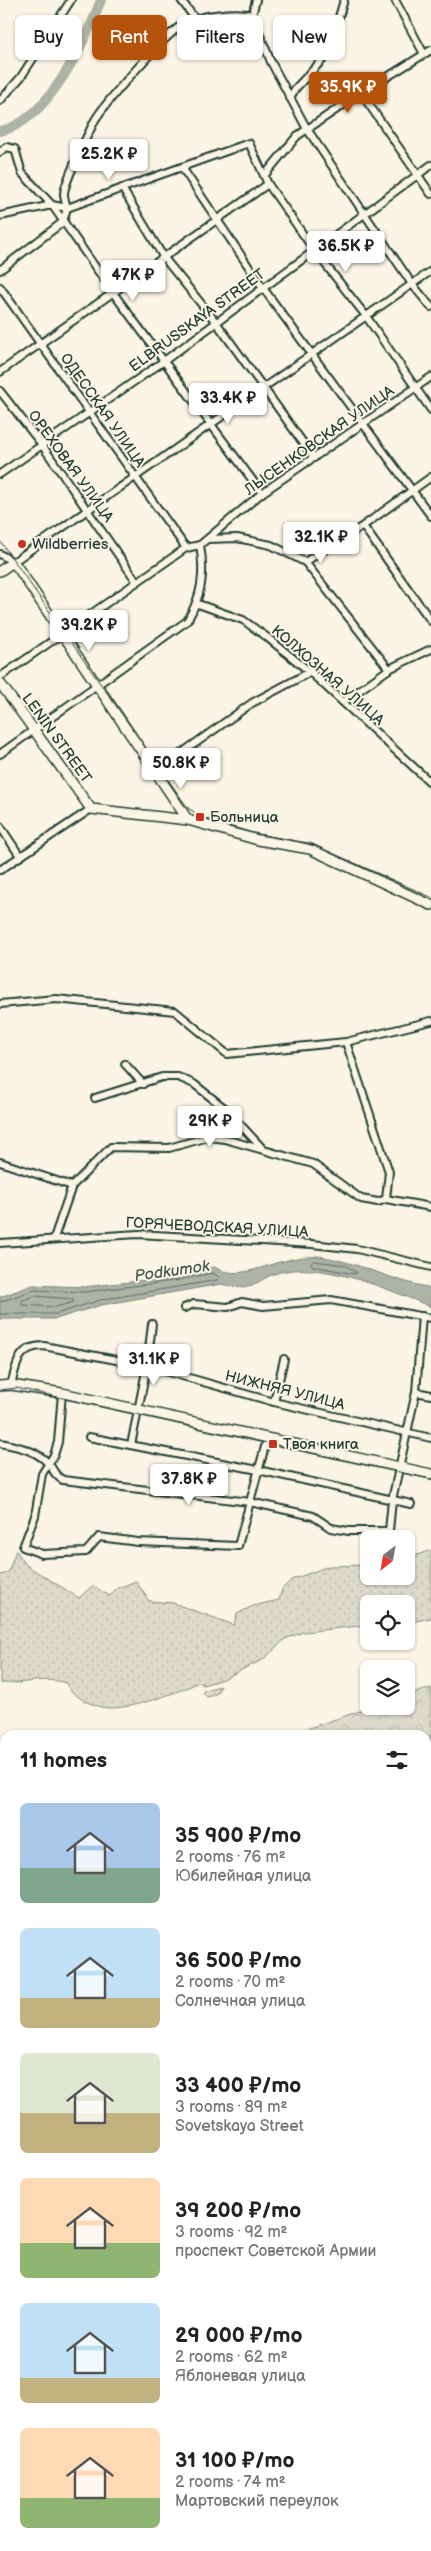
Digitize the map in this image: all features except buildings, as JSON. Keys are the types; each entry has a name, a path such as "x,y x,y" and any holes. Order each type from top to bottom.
{"main road":[{"path":"0,571 13,562 188,820"},
{"name":"LENIN STREET","path":"0,683 91,809"},
{"path":"91,809 188,820 258,840 310,849 431,905"},
{"path":"0,1386 11,1385 62,1393 431,1474"}],"street":[{"path":"0,101 21,77 71,0"},
{"path":"181,0 192,15"},
{"path":"219,15 244,13 252,15 256,0"},
{"path":"290,98 295,89 328,54 344,0"},
{"path":"395,0 424,54"},
{"path":"0,270 63,222 67,208 64,193 69,175 95,120 122,86 155,50 177,30"},
{"path":"263,42 271,62 307,129 412,284 431,307"},
{"path":"264,176 284,151 307,129 431,50"},
{"path":"361,93 416,175 431,194"},
{"path":"0,216 52,205 67,208 249,143 268,184 314,250 366,316 431,410"},
{"path":"0,152 6,147 14,149 22,173 52,205 114,294 262,492"},
{"name":"ELBRUSSKAYA STREET","path":"0,474 164,361 431,165"},
{"path":"183,168 216,221 263,288 431,516"},
{"path":"0,372 42,345 268,184"},
{"path":"122,188 164,258 216,322 314,458"},
{"path":"0,554 13,562 431,271"},
{"name":"ОДЕССКАЯ УЛИЦА","path":"0,287 186,548"},
{"name":"ЛЫСЕНКОВСКАЯ УЛИЦА","path":"0,677 186,548 200,545 262,492 431,377"},
{"name":"ОРЕХОВАЯ УЛИЦА","path":"0,391 42,445 137,582"},
{"path":"305,562 363,526 431,477"},
{"path":"363,526 431,621"},
{"path":"208,539 237,538 271,545 305,562 389,669"},
{"path":"0,754 34,728 188,621 198,604 203,573 200,545"},
{"name":"КОЛХОЗНАЯ УЛИЦА","path":"198,604 243,620 310,672 431,783"},
{"path":"343,702 389,669 431,649"},
{"path":"155,772 252,704 310,672"},
{"path":"0,870 91,809"},
{"path":"0,826 20,856"},
{"path":"0,1004 56,999 174,1011 227,1054 346,1042 431,1021"},
{"path":"346,1042 389,1172 386,1199"},
{"path":"125,1064 143,1084"},
{"path":"95,1098 162,1077 178,1077 194,1084 227,1110 261,1148"},
{"path":"54,1238 72,1186 111,1147 170,1148 208,1137 261,1148 313,1164 360,1199 378,1202 386,1199 431,1207"},
{"path":"0,1162 72,1186"},
{"name":"ГОРЯЧЕВОДСКАЯ УЛИЦА","path":"0,1243 138,1234 312,1244 357,1249 431,1267"},
{"path":"184,1308 194,1304 228,1307 242,1302 263,1306 331,1300 431,1318"},
{"path":"0,1443 16,1446 37,1454 50,1464 54,1475 63,1480 250,1502 313,1516 331,1528 349,1531 389,1531 392,1500 416,1392 422,1316"},
{"path":"131,1445 147,1366 152,1324"},
{"name":"НИЖНЯЯ УЛИЦА","path":"11,1385 23,1352 30,1346 44,1346 147,1366 274,1402 431,1438"},
{"path":"274,1402 284,1359"},
{"path":"416,1392 431,1395"},
{"path":"62,1393 58,1442 50,1464 42,1474 35,1516 23,1547 42,1554 86,1552 98,1537 138,1542 238,1546 267,1439"},
{"path":"89,1438 258,1470 411,1504"}],"green space":[{"path":"16,1550 26,1565 79,1598 92,1586 110,1596 116,1589 136,1581 149,1601 173,1603 234,1625 237,1614 253,1606 279,1600 282,1589 291,1580 329,1566 360,1565 360,1585 415,1585 415,1556 431,1550 431,1618 415,1621 415,1595 360,1595 360,1626 303,1632 285,1639 264,1659 223,1679 203,1685 199,1682 143,1703 104,1708 78,1697 66,1683 58,1681 42,1680 0,1683 0,1575 8,1573"},
{"path":"221,1686 216,1694 207,1697 203,1693 204,1690"},
{"path":"431,1688 431,1730 303,1730 360,1711 360,1715 415,1715 415,1693"}],"water":[{"path":"319,1256 431,1288 431,1307 360,1280 321,1271 303,1270 276,1273 251,1286 234,1287 221,1284 101,1305 56,1319 0,1319 0,1297 33,1285 84,1287 174,1277 214,1267 233,1273 251,1271 292,1259"}],"waterway":[{"path":"0,131 17,125 34,113 49,97 75,57 101,0"}],"tram line":[{"path":"0,541 188,808 219,824 323,849 431,897"},
{"path":"0,1390 17,1388 431,1479"}],"place":[{"name":"Wildberries","path":"22,544"},
{"name":"Больница","path":"200,817"},
{"name":"Твоя книга","path":"273,1444"}],"water label":[{"name":"Podkumok","path":"172,1270"}]}
